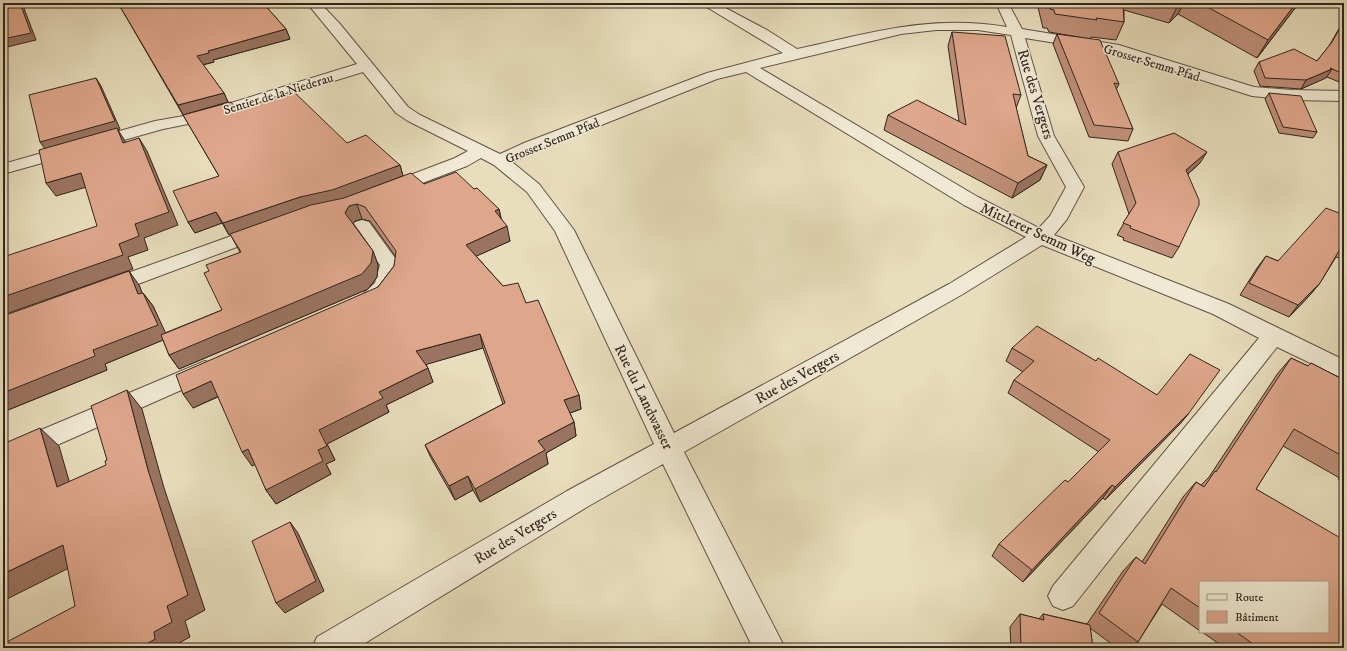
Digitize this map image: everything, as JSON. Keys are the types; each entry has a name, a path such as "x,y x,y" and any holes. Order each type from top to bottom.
{"street":[{"name":"Grosser Semm Pfad","path":"313,3 367,66 402,110 414,118 490,156 530,148 712,76 795,54 901,30 936,26 978,26 1119,49 1252,91 1292,95 1344,96"},
{"path":"706,3 762,33 795,54"},
{"name":"Rue des Vergers","path":"328,648 578,499 949,293 1041,237 1058,219 1075,186 1046,136 1017,33 1002,3"},
{"name":"Sentier de la Niederau","path":"3,169 161,124 197,118 367,66"},
{"name":"Mittlerer Semm Weg","path":"747,66 971,201 1041,237 1092,259 1213,305 1344,370"},
{"path":"372,196 461,162 490,156"},
{"name":"Rue du Landwasser","path":"490,156 533,188 564,230 669,449 769,648"},
{"path":"91,293 283,224"},
{"path":"354,305 376,295 388,280 390,265 362,226"},
{"path":"1063,596 1274,335"},
{"path":"3,458 223,362"}],"building":[{"path":"3,3 20,3 31,33 3,39"},
{"path":"118,3 263,3 286,29 208,51 209,53 197,56 224,93 178,105"},
{"path":"1048,3 1088,3 1089,5 1092,3 1123,3 1124,22 1055,14 1054,10 1050,9"},
{"path":"1200,3 1296,3 1268,40"},
{"path":"1344,21 1344,74 1330,68 1332,69 1306,80 1265,78 1259,62 1294,49 1317,61 1332,42"},
{"path":"952,32 1005,36 1021,95 1013,94 1028,156 1047,165 1018,183 888,115 917,100 966,125"},
{"path":"1057,34 1100,40 1119,84 1114,83 1133,129 1094,125"},
{"path":"96,78 115,121 40,142 29,95"},
{"path":"293,91 347,143 366,135 400,165 332,190 300,197 223,223 216,212 188,222 173,191 219,176 183,115 231,102 237,110"},
{"path":"1269,93 1301,96 1317,132 1283,127"},
{"path":"117,128 123,143 139,138 169,212 135,224 139,236 119,244 123,255 3,297 3,257 97,226 81,173 46,183 39,150"},
{"path":"1174,133 1207,152 1186,170 1199,200 1199,205 1179,247 1130,228 1131,226 1123,223 1136,203 1118,152"},
{"path":"456,172 474,189 477,188 499,209 495,211 507,226 466,245 503,286 518,283 526,303 538,300 579,395 564,400 574,422 538,441 545,450 475,489 468,476 449,486 425,445 505,403 480,334 416,351 428,368 379,392 383,398 319,430 327,446 318,450 323,461 266,490 248,449 242,452 211,381 183,394 176,375 378,287 394,266 396,251 365,207 357,204 349,206 345,213 373,251 371,263 362,274 169,355 161,335 222,310 204,273 209,271 206,265 241,252 230,234 311,205 344,198 411,173 424,184"},
{"path":"1326,208 1344,215 1344,244 1320,283 1298,305 1249,283 1266,256 1278,261"},
{"path":"129,271 138,294 143,293 158,325 93,350 95,356 3,393 3,316"},
{"path":"1037,326 1096,361 1098,358 1157,395 1190,354 1220,370 1189,413 1115,487 1112,485 1032,570 999,544 1065,480 1068,482 1110,440 1014,380 1034,361 1012,348"},
{"path":"1291,358 1308,366 1311,363 1344,380 1344,457 1294,429 1256,489 1344,540 1344,638 1340,648 1259,648 1237,633 1329,633 1329,581 1199,581 1199,607 1171,588 1138,642 1099,613 1136,557 1145,564 1196,482 1204,487 1215,471 1216,472"},
{"path":"127,390 148,470 188,595 167,606 172,622 154,632 155,639 140,648 3,648 3,644 75,606 63,545 3,574 3,544 8,542 3,511 3,444 40,428 57,487 106,465 105,461 107,460 91,406"},
{"path":"290,522 316,581 276,603 252,541"},
{"path":"1020,614 1044,620 1043,614 1090,625 1093,648 1013,648 1013,644 1021,646"}]}
